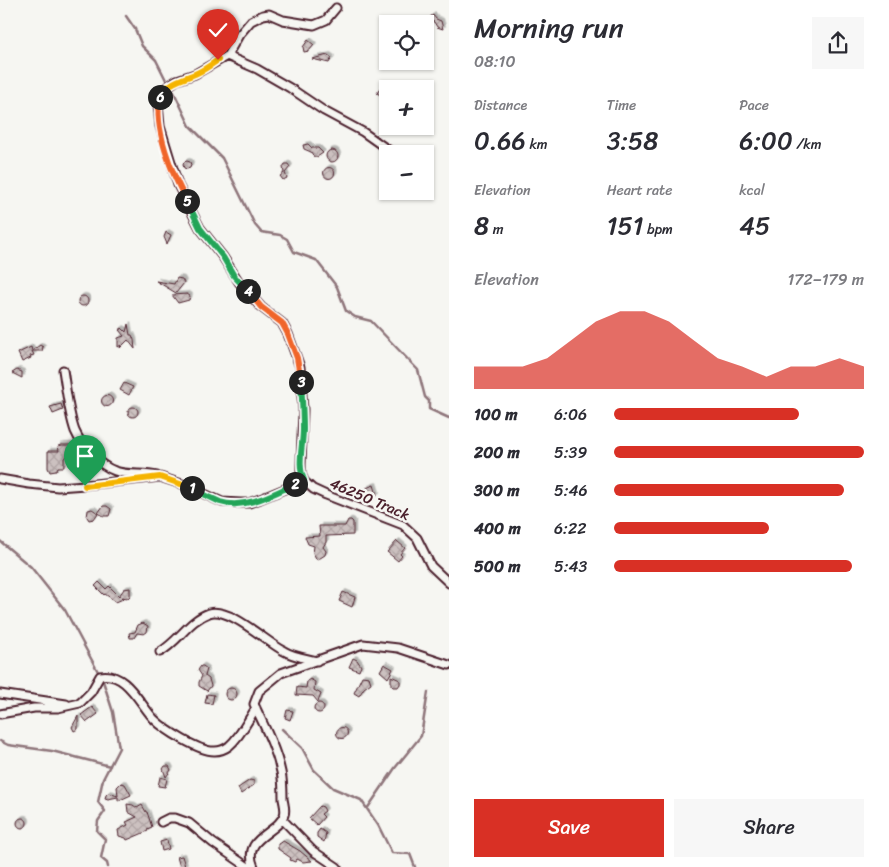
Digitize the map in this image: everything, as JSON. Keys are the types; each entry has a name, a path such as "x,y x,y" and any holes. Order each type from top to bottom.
{"street":[{"path":"63,370 75,431 84,446 105,466 117,472 150,474 186,485 222,502 240,503 260,500 304,480 301,474 303,410 300,367 288,334 282,323 261,307 239,282 223,257 200,228 178,185 160,126 158,104 164,90 177,80 195,74 227,56 239,35 251,21 269,14 283,20 314,25 326,20 336,8"},
{"path":"227,56 257,69 290,88 324,111 363,132 381,145"},
{"path":"0,479 58,487 85,486 160,477"},
{"name":"46250 Track","path":"304,480 313,489 326,495 403,525 417,538 432,566 449,582"},
{"path":"160,652 171,645 198,620 210,613 218,612 229,616 263,636 282,651 298,658 317,661"},
{"path":"254,867 250,858 251,851 282,819 285,809 281,770 268,733 254,704 254,698 259,691 281,674 356,646 372,644 398,648 449,665"},
{"path":"0,714 34,708 58,708 74,704 86,698 100,676 107,675 124,683 164,728 197,746 213,751 222,750 230,745 256,708"},
{"path":"0,694 74,704"},
{"path":"161,822 174,818 189,823 213,843 248,867"},
{"path":"282,819 313,851 337,867"}],"building":[{"path":"434,16 441,21 443,29 437,27 434,22"},
{"path":"202,21 206,25 202,29 198,25"},
{"path":"308,40 314,45 309,51 304,52 303,47"},
{"path":"328,55 332,58 329,63 312,59"},
{"path":"308,144 312,148 318,148 323,153 314,157 311,152 304,149 303,145"},
{"path":"332,150 338,156 332,162 326,156"},
{"path":"187,161 191,165 187,169 183,165"},
{"path":"285,164 288,164 290,167 285,173 287,178 283,180 280,176 284,173 283,167"},
{"path":"329,167 335,173 329,179 323,173"},
{"path":"166,232 171,235 167,244 164,237"},
{"path":"177,278 182,279 184,283 176,293 156,281 174,284"},
{"path":"187,294 190,296 189,300 178,303 172,295"},
{"path":"81,296 85,296 88,301 87,305 81,306 78,303 78,299"},
{"path":"128,324 135,349 128,340 120,348 121,345 118,347 118,338 124,336 119,330 122,328 126,332"},
{"path":"40,345 43,347 42,351 32,351"},
{"path":"31,347 34,355 22,362 18,353"},
{"path":"17,370 22,372 22,378 12,373"},
{"path":"124,383 133,387 129,395 120,390"},
{"path":"105,396 109,396 112,401 111,405 105,406 102,403 102,399"},
{"path":"61,404 63,410 53,414 50,407"},
{"path":"131,407 135,407 138,412 135,417 131,417 128,414 128,410"},
{"path":"77,445 82,451 78,452 69,448 70,455 64,458 64,467 58,467 56,471 50,472 48,468 48,451 59,451 58,446"},
{"path":"83,461 87,461 90,466 89,470 83,471 80,468 80,464"},
{"path":"374,485 377,495 369,498 366,488"},
{"path":"103,506 111,509 109,516 98,513"},
{"path":"92,509 98,513 94,519 89,520 87,517 88,510"},
{"path":"348,520 353,522 353,535 326,536 326,542 323,547 326,551 325,555 317,560 313,553 314,546 308,544 305,537 320,536 319,526 345,526"},
{"path":"397,541 405,548 400,554 402,556 398,561 387,552"},
{"path":"99,582 106,589 109,586 119,596 124,589 130,588 130,596 128,598 121,597 123,599 116,602 104,595 95,586"},
{"path":"343,592 355,597 352,607 339,601"},
{"path":"143,623 148,626 147,632 144,634 137,633 134,638 130,638 129,633 135,632 138,625"},
{"path":"353,658 361,666 359,671 349,667"},
{"path":"384,664 393,669 388,678 380,671"},
{"path":"201,666 207,669 205,676 209,679 211,686 207,691 199,686 202,676 198,670"},
{"path":"362,676 369,677 371,683 364,688 359,696 354,693"},
{"path":"391,676 400,680 398,687 391,685"},
{"path":"310,679 315,682 314,690 321,694 318,702 313,696 296,695 297,687 306,688 307,681"},
{"path":"229,688 233,688 237,694 233,700 229,700 225,696 225,692"},
{"path":"207,694 214,695 212,704 205,703"},
{"path":"317,703 321,703 324,708 323,712 317,713 314,710 314,706"},
{"path":"92,707 98,714 87,722 81,715"},
{"path":"287,710 293,711 290,720 285,718"},
{"path":"78,716 78,729 74,731 72,727"},
{"path":"340,728 344,728 347,733 346,737 340,738 337,735 337,731"},
{"path":"165,766 169,766 171,770 166,777 163,769"},
{"path":"160,777 167,779 165,787 158,786"},
{"path":"250,780 254,781 254,785 241,794 238,788"},
{"path":"121,783 125,784 131,795 118,801 118,797 105,798 108,793 118,796 117,787"},
{"path":"127,804 137,808 142,805 147,812 152,827 147,829 148,831 127,840 119,836 118,830 128,825 126,822 137,817 128,812"},
{"path":"320,806 325,811 321,814 324,817 317,825 309,818"},
{"path":"22,818 27,823 22,828 17,823"},
{"path":"320,829 326,833 324,842 317,837"},
{"path":"167,840 169,849 162,851 160,842"},
{"path":"283,841 312,861 303,862 297,859 295,862 290,860 291,858 278,849 278,844"},
{"path":"182,856 185,866 180,867 177,857"}],"waterway":[{"path":"126,16 135,29 142,46 156,60 167,82"},
{"path":"173,90 190,126 222,158 255,225 261,232 280,235 287,239 294,252 316,260 337,287 346,311 355,317 371,321 418,370 425,397 429,401 429,409 449,418"},
{"path":"0,541 31,567 65,610 103,681 113,712 119,748 103,779 98,802 105,811 98,821 97,831 105,839 101,858 107,863 108,867"},
{"path":"367,809 395,768 421,736 428,692"},
{"path":"282,729 302,748 314,770 333,788 361,800 378,825 392,853 410,854 415,867"},
{"path":"0,741 8,745 52,751 110,766"}],"route":[{"path":"85,486 160,477 186,485 222,502 249,503 304,480 301,474 303,410 300,367 288,334 282,323 261,307 234,276 228,264 200,228 178,185 160,126 158,104 164,90 177,80 195,74 218,60"}]}
